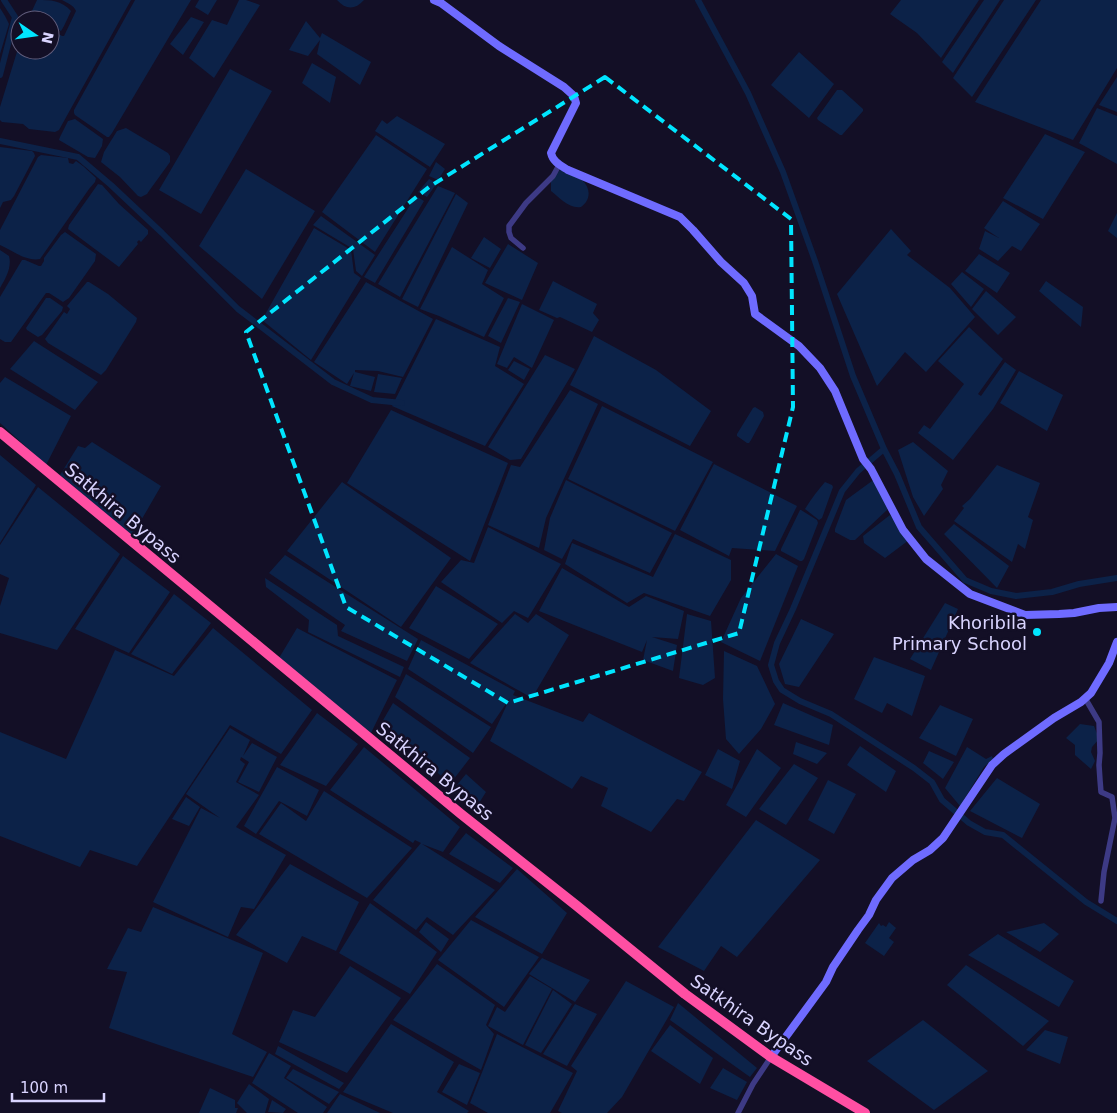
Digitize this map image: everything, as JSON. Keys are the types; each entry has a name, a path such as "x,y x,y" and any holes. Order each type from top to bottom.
{"highway":[{"name":"Satkhira Bypass","path":"0,432 461,814 685,994 771,1057 865,1113"}],"street":[{"path":"434,0 499,46 564,87 574,96 576,103 551,153 552,159 559,165 680,217 721,262 744,283 752,296 756,316 800,346 820,368 835,391 863,459 872,469 902,530 926,559 970,594 1025,615 1067,613 1117,607"},
{"path":"523,248 511,238 509,226 526,203 553,176 559,165"},
{"path":"738,1113 753,1084 826,982 833,967 892,878 943,838 992,765 1017,744 1091,692 1108,663 1117,642"},
{"path":"1085,698 1099,722 1100,780 1102,792 1112,797 1115,818 1104,872 1101,901"}],"highlighted area":[{"path":"605,77 791,219 793,407 739,633 508,703 346,607 246,332 429,187"}],"water":[{"path":"37,0 47,0 56,1 71,11 61,31 60,10 32,10"},
{"path":"62,0 131,0 59,130 55,132 29,129 23,124 2,122 0,120 0,107 14,60 60,60 60,35 64,36 76,11"},
{"path":"135,0 191,0 112,133 107,137 75,115 74,110"},
{"path":"199,0 217,0 208,15 195,7"},
{"path":"239,0 246,0 260,5 214,78 189,58 212,20 227,25"},
{"path":"337,0 364,0 351,8 344,6"},
{"path":"901,0 979,0 941,58 917,33 890,14"},
{"path":"984,0 1000,0 953,73 942,62"},
{"path":"1004,0 1036,0 972,97 953,78"},
{"path":"1041,0 1117,0 1117,68 1073,140 975,102"},
{"path":"0,8 9,24 0,54"},
{"path":"191,17 204,22 183,55 170,44"},
{"path":"306,21 320,38 322,33 371,62 360,85 317,54 320,40 308,56 289,50"},
{"path":"799,52 834,84 809,118 771,85"},
{"path":"312,63 336,77 330,103 302,83"},
{"path":"230,69 272,91 201,214 159,190"},
{"path":"1117,77 1117,112 1099,105"},
{"path":"837,90 842,90 863,109 842,135 817,118"},
{"path":"1097,108 1117,116 1117,164 1079,143"},
{"path":"397,116 445,144 430,167 375,131 382,120 387,124"},
{"path":"75,119 103,139 102,146 95,158 88,157 59,140 68,121"},
{"path":"126,128 170,156 170,162 147,194 141,197 101,162 104,152 117,131"},
{"path":"1045,134 1085,152 1043,219 1003,198"},
{"path":"376,135 427,169 375,252 322,212"},
{"path":"0,147 32,151 35,156 14,196 11,200 3,202 0,208"},
{"path":"41,155 68,158 69,163 73,164 76,161 96,178 40,259 30,259 0,245 0,230 38,157"},
{"path":"436,162 445,169 438,180 429,176"},
{"path":"246,169 315,211 262,299 199,246"},
{"path":"561,169 580,178 585,183 589,194 587,201 581,207 569,205 551,191 551,180"},
{"path":"429,179 437,183 427,197 418,192"},
{"path":"98,184 102,185 119,204 148,230 148,234 141,242 139,240 137,242 138,244 119,267 68,229"},
{"path":"438,186 455,193 400,297 378,284"},
{"path":"456,194 468,203 418,307 402,299"},
{"path":"416,196 424,201 375,283 364,277"},
{"path":"1003,201 1040,224 1021,251 1012,246 998,261 979,249 985,231 999,238 984,228"},
{"path":"1117,213 1117,238 1108,231"},
{"path":"321,216 375,255 362,276 356,271 353,249 313,225"},
{"path":"314,228 351,250 354,273 361,278 311,360 262,320"},
{"path":"891,229 911,251 907,255 950,288 975,317 926,372 905,352 877,386 837,294"},
{"path":"65,232 96,254 95,261 69,298 63,302 46,293 11,342 5,342 0,339 0,297 22,260 41,266 44,258"},
{"path":"484,237 501,249 490,268 471,258"},
{"path":"508,244 538,263 522,300 485,283"},
{"path":"452,247 488,270 482,284 504,298 484,337 420,309"},
{"path":"0,250 9,256 10,264 0,288"},
{"path":"979,254 1010,273 997,293 965,271"},
{"path":"962,272 984,289 971,307 951,284"},
{"path":"553,281 597,304 593,313 599,320 592,332 560,317 557,318 539,310"},
{"path":"1046,281 1083,307 1081,327 1039,291"},
{"path":"87,282 108,294 137,318 106,370 101,375 48,343 45,339 64,312 67,314 70,309 67,306"},
{"path":"366,282 433,319 403,377 378,371 355,370 355,372 375,377 371,391 350,386 354,373 347,384 314,362"},
{"path":"986,291 1016,317 998,335 972,309"},
{"path":"46,298 50,298 63,307 62,311 42,335 38,337 26,328"},
{"path":"508,298 520,302 501,343 488,336"},
{"path":"522,304 554,320 532,368 514,357 507,368 497,364"},
{"path":"436,319 500,347 495,366 524,384 485,446 392,406"},
{"path":"969,327 1003,359 978,394 981,396 1005,362 1016,370 993,409 953,460 918,433 924,425 930,429 964,384 938,361"},
{"path":"594,336 656,370 711,411 690,446 570,385"},
{"path":"34,341 98,382 75,410 10,369"},
{"path":"545,355 575,369 521,459 510,460 488,447"},
{"path":"514,361 530,369 524,380 508,370"},
{"path":"1019,371 1063,395 1047,431 1000,403"},
{"path":"378,374 402,378 395,394 374,392"},
{"path":"5,377 71,416 46,465 0,423 0,383"},
{"path":"570,390 598,404 546,518 539,548 488,525 511,465 520,467"},
{"path":"602,406 713,462 675,531 568,479"},
{"path":"755,407 763,412 764,416 751,440 747,443 737,434"},
{"path":"391,410 508,463 470,561 347,483"},
{"path":"92,442 161,486 132,536 60,475 78,446 85,448"},
{"path":"913,442 948,471 941,485 943,489 924,516 913,497 898,450"},
{"path":"0,455 36,485 0,543"},
{"path":"714,464 797,506 775,551 732,548 729,556 680,530"},
{"path":"997,465 1040,483 1028,517 1033,520 1025,549 1018,544 1012,562 954,521 964,508 962,506 970,499"},
{"path":"566,480 672,533 650,573 573,539 562,559 544,550 550,518"},
{"path":"874,481 887,510 855,540 850,540 835,532 846,500"},
{"path":"342,482 451,558 401,627 287,551"},
{"path":"825,482 833,487 822,518 819,520 805,509"},
{"path":"38,487 120,554 57,650 0,633 0,606 9,578 0,574 0,545"},
{"path":"800,510 817,520 818,523 802,561 781,551"},
{"path":"890,515 909,540 885,558 864,543 863,536"},
{"path":"954,524 1009,566 997,588 944,534"},
{"path":"488,527 561,564 528,618 514,611 502,623 441,582 461,560 474,563"},
{"path":"675,534 731,560 731,580 710,616 644,593 627,603 565,564 572,543 653,577"},
{"path":"776,554 798,566 760,661 721,642 741,598"},
{"path":"285,555 418,639 407,661 341,631 345,625 269,573"},
{"path":"123,556 170,592 129,653 75,629"},
{"path":"562,568 629,607 646,596 684,611 678,639 652,637 677,645 673,671 643,660 647,640 642,652 539,611"},
{"path":"265,578 337,625 338,636 404,667 400,677 308,632 309,620 266,587"},
{"path":"436,586 498,624 469,659 409,628"},
{"path":"174,594 211,623 172,674 131,654"},
{"path":"945,603 958,609 931,670 910,659"},
{"path":"515,614 528,623 536,614 569,635 532,698 470,663"},
{"path":"687,614 711,621 715,678 703,685 679,678"},
{"path":"801,619 834,634 799,687 785,684 779,664"},
{"path":"213,628 312,710 281,754 230,725 137,866 90,850 80,867 0,836 0,732 66,759 115,650 174,676"},
{"path":"297,628 397,680 371,733 279,658"},
{"path":"421,640 515,691 513,695 583,722 589,713 702,772 684,801 677,799 651,832 601,806 608,788 581,776 572,789 490,741 510,698 492,724 408,669"},
{"path":"724,651 757,666 775,704 761,729 739,754 726,739 723,699"},
{"path":"874,657 925,676 912,716 887,703 882,713 854,699"},
{"path":"406,674 491,727 473,753 395,697"},
{"path":"393,703 470,758 450,784 382,722"},
{"path":"783,703 833,725 829,745 774,725"},
{"path":"940,705 973,719 956,756 919,738"},
{"path":"317,713 358,744 326,786 280,765"},
{"path":"1080,724 1094,726 1099,739 1092,747 1091,752 1095,761 1091,769 1075,755 1075,745 1066,738"},
{"path":"230,728 250,740 243,756 252,743 277,757 259,792 238,782 249,762 241,757 240,760 245,764 236,782 259,795 236,827 286,855 254,909 241,907 228,937 153,902 201,808 220,818 186,794"},
{"path":"796,742 827,753 817,764 793,754"},
{"path":"860,746 896,771 886,792 847,765"},
{"path":"364,747 460,827 443,852 422,844 495,890 453,935 427,917 416,930 373,900 421,843 415,840 413,843 330,790"},
{"path":"967,747 986,759 992,756 993,759 984,767 960,806 945,788"},
{"path":"718,749 740,761 732,789 705,775"},
{"path":"757,749 781,768 746,817 726,805"},
{"path":"929,751 954,762 943,779 923,763"},
{"path":"794,764 818,778 786,825 759,809"},
{"path":"277,767 319,790 307,816 279,801 256,834 244,826"},
{"path":"466,774 486,792 474,811 452,791"},
{"path":"997,778 1040,804 1022,838 970,811"},
{"path":"828,780 856,794 834,834 808,820"},
{"path":"324,791 412,848 367,898 259,834 281,803 306,821"},
{"path":"186,797 200,807 189,826 172,819"},
{"path":"756,820 820,860 737,957 721,946 704,971 658,947"},
{"path":"466,833 513,868 500,883 449,854"},
{"path":"290,864 359,902 336,951 302,936 287,963 236,935"},
{"path":"517,869 567,913 542,954 475,917"},
{"path":"370,903 437,952 410,994 339,953"},
{"path":"153,907 263,953 232,1034 267,1052 253,1077 109,1028 127,972 107,969 128,928 141,932"},
{"path":"471,920 539,957 504,1007 438,960"},
{"path":"426,922 449,939 441,952 419,932"},
{"path":"889,922 896,928 889,938 894,942 884,956 865,943 879,923 881,926 886,927"},
{"path":"1044,923 1059,934 1040,952 1006,932"},
{"path":"998,934 1074,981 1059,1007 968,955"},
{"path":"542,958 590,980 575,1002 529,974"},
{"path":"437,964 495,1005 486,1025 494,1034 481,1070 393,1020"},
{"path":"966,965 1049,1021 1023,1046 947,985"},
{"path":"350,966 401,998 347,1073 279,1042 293,1010 315,1017"},
{"path":"530,976 552,989 523,1045 488,1026 497,1007 505,1012"},
{"path":"626,981 674,1007 622,1097 607,1113 562,1113 558,1111 577,1071 571,1066"},
{"path":"553,990 572,1004 541,1053 525,1045"},
{"path":"678,1003 757,1068 750,1077 670,1020"},
{"path":"575,1004 597,1014 567,1066 543,1054"},
{"path":"923,1020 988,1071 934,1110 867,1061"},
{"path":"391,1024 454,1062 437,1092 469,1111 467,1113 393,1113 343,1092"},
{"path":"670,1025 713,1058 700,1084 651,1051"},
{"path":"1045,1030 1068,1037 1060,1064 1026,1050"},
{"path":"497,1034 573,1073 550,1113 488,1113 470,1103"},
{"path":"278,1046 344,1083 339,1089 275,1054"},
{"path":"269,1053 291,1066 284,1078 327,1107 323,1113 298,1113 252,1083"},
{"path":"459,1064 480,1073 467,1105 442,1092"},
{"path":"723,1068 747,1082 737,1100 710,1088"},
{"path":"293,1069 339,1092 329,1104 286,1078"},
{"path":"249,1084 269,1099 265,1113 247,1113 237,1103"},
{"path":"210,1088 235,1100 235,1108 238,1108 236,1113 199,1113"},
{"path":"340,1094 380,1113 327,1113"},
{"path":"272,1100 286,1109 283,1113 268,1112"}],"waterway":[{"path":"0,75 15,17 4,0"},
{"path":"698,0 748,93 783,172 853,376 919,527 965,580 991,591 1016,596 1052,592 1079,584 1117,578"},
{"path":"0,141 78,157 162,233 238,309 333,382 372,400 402,403"},
{"path":"884,449 858,471 842,491 777,643 771,665 776,681 782,690 800,701 831,714 914,768 932,782 942,800 969,823 985,832 1003,835 1086,902 1117,921"}],"place":[{"name":"Khoribila Primary School","path":"1037,632"}]}
